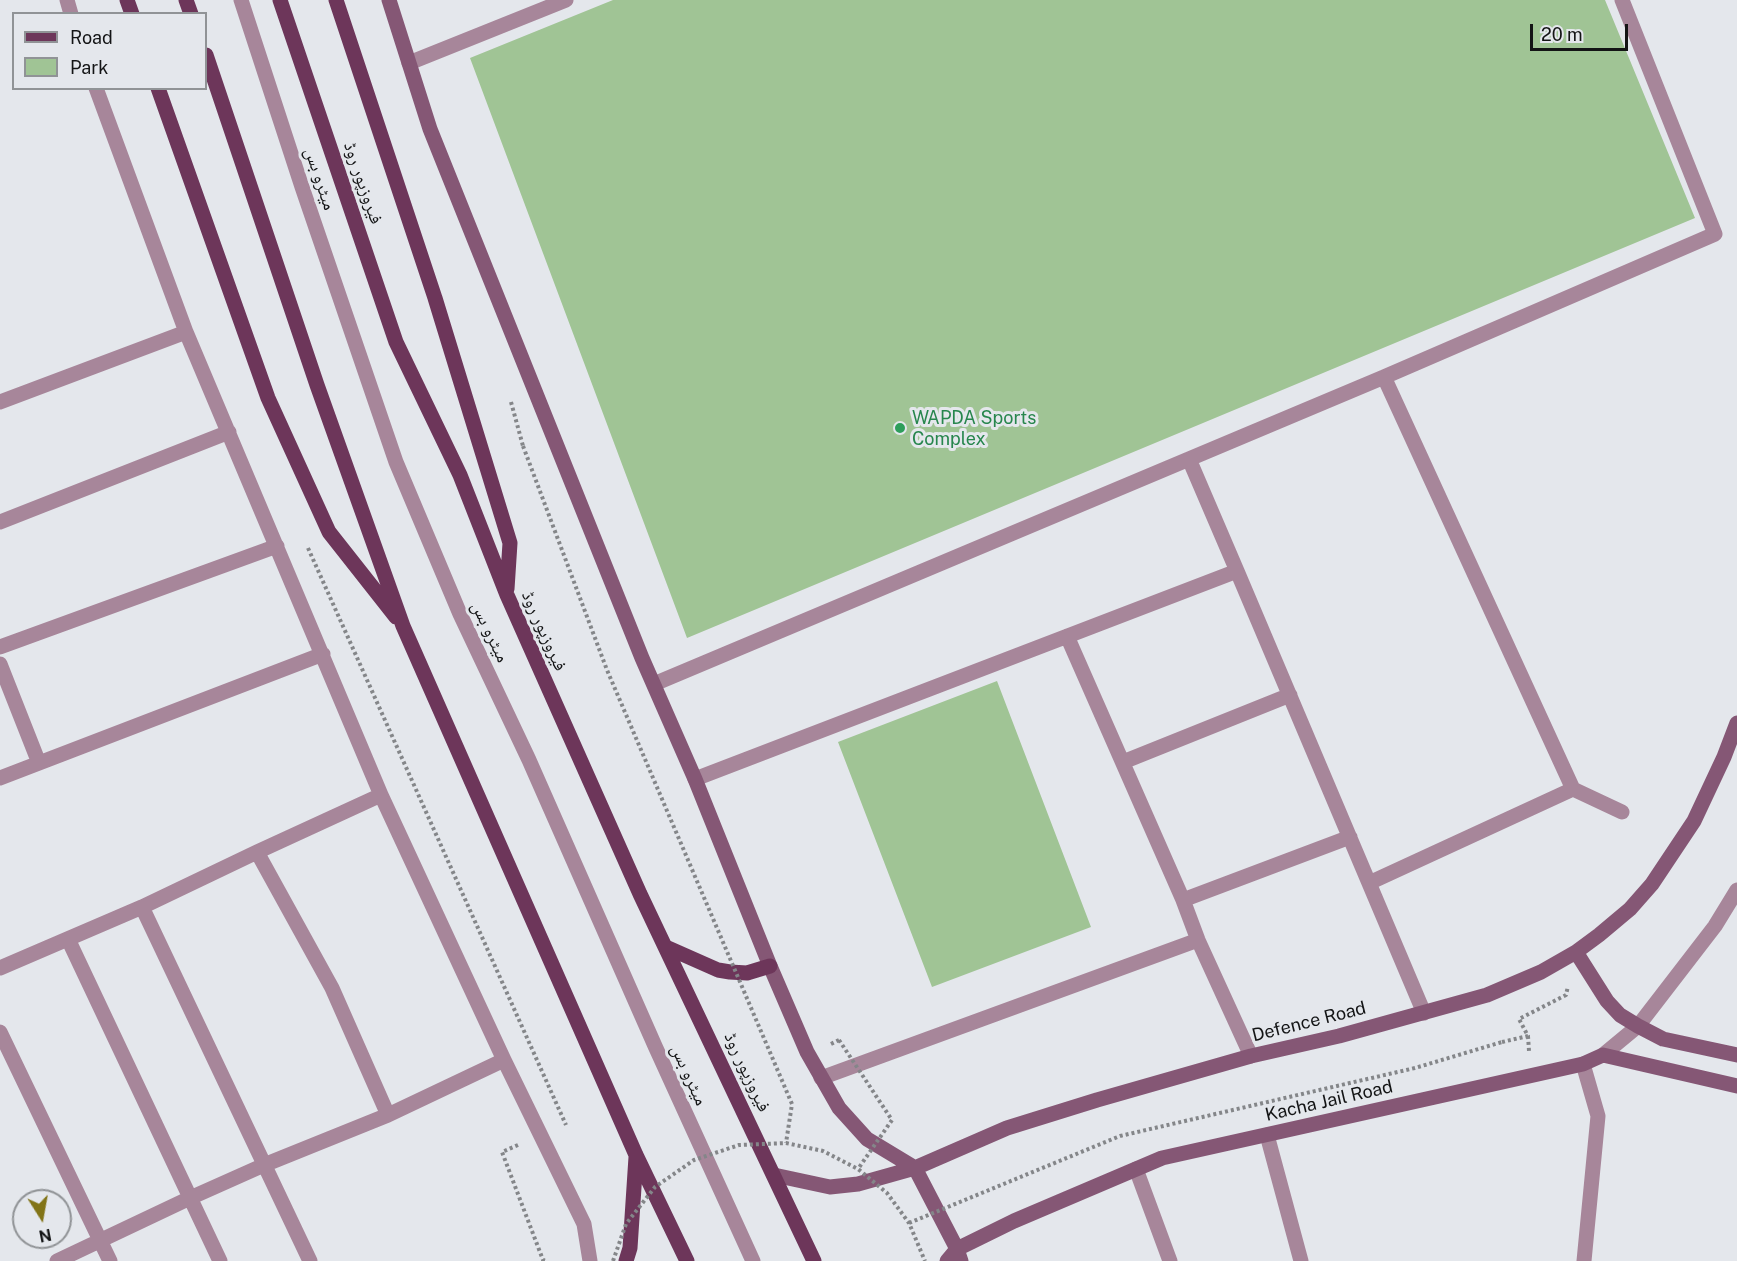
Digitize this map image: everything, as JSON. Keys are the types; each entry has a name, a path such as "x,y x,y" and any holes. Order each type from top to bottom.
{"main road":[{"name":"فیروزپور روڈ","path":"280,0 396,342 460,474 507,596 640,894 814,1261"},
{"path":"336,0 435,298 510,543 507,596"},
{"path":"389,0 434,139 654,684 807,1052 839,1108 867,1138 915,1168 955,1257"},
{"path":"207,58 317,385 403,626 636,1155 687,1261"},
{"path":"159,90 268,398 330,532 403,626"},
{"name":"Defence Road","path":"774,1175 830,1187 858,1184 915,1168 1007,1128 1097,1100 1251,1056 1339,1036 1487,995 1541,972 1576,952 1630,909 1652,884 1694,820 1724,757 1737,723"},
{"path":"666,947 718,970 747,973 770,966"},
{"path":"1576,952 1607,1001 1620,1015 1663,1039 1737,1055"},
{"path":"1603,1055 1737,1086"},
{"name":"Kacha Jail Road","path":"955,1257 1014,1221 1162,1158 1583,1064 1603,1055"},
{"path":"626,1261 630,1248 636,1155"}],"street":[{"name":"میٹرو بس","path":"241,0 396,462 460,614 753,1261"},
{"path":"409,63 566,0"},
{"path":"654,684 1384,377 1715,234 1622,0"},
{"path":"97,90 186,332 381,795 504,1060 584,1224 590,1261"},
{"path":"0,402 186,332"},
{"path":"1384,377 1574,789 1622,812"},
{"path":"0,522 229,432"},
{"path":"1189,459 1424,1013"},
{"path":"0,647 277,546"},
{"path":"695,779 1237,571"},
{"path":"1068,636 1183,900 1198,940 1251,1056"},
{"path":"0,778 323,654"},
{"path":"0,664 39,763"},
{"path":"1123,762 1290,695"},
{"path":"1369,883 1574,789"},
{"path":"0,968 142,907 381,795"},
{"path":"1183,900 1350,837"},
{"path":"257,852 332,988 388,1115"},
{"path":"1603,1055 1638,1026 1715,926 1737,890"},
{"path":"142,907 310,1261"},
{"path":"68,939 220,1261"},
{"path":"821,1078 1198,940"},
{"path":"0,1032 110,1261"},
{"path":"57,1261 190,1198 264,1165 388,1115 504,1060"},
{"path":"1583,1064 1598,1116 1584,1261"},
{"path":"1268,1135 1301,1261"},
{"path":"1136,1169 1170,1261"}],"path":[{"path":"523,446 607,670 792,1104 786,1143"},
{"path":"305,540 568,1131"},
{"path":"909,1223 1120,1136 1415,1068 1528,1036 1519,1019 1566,995 1576,952"},
{"path":"839,1040 892,1120 858,1169"},
{"path":"613,1261 626,1224 655,1187 693,1160 739,1145 786,1143 824,1151 858,1169 887,1193 909,1223 925,1261"},
{"path":"502,1152 543,1260 546,1261"},
{"path":"619,1217 626,1224"}],"green space":[{"name":"WAPDA Sports Complex","path":"613,0 1605,0 1695,218 687,638 470,58"},
{"path":"997,681 1091,927 932,987 838,742"}],"place":[{"name":"WAPDA Sports Complex","path":"900,428"}]}
